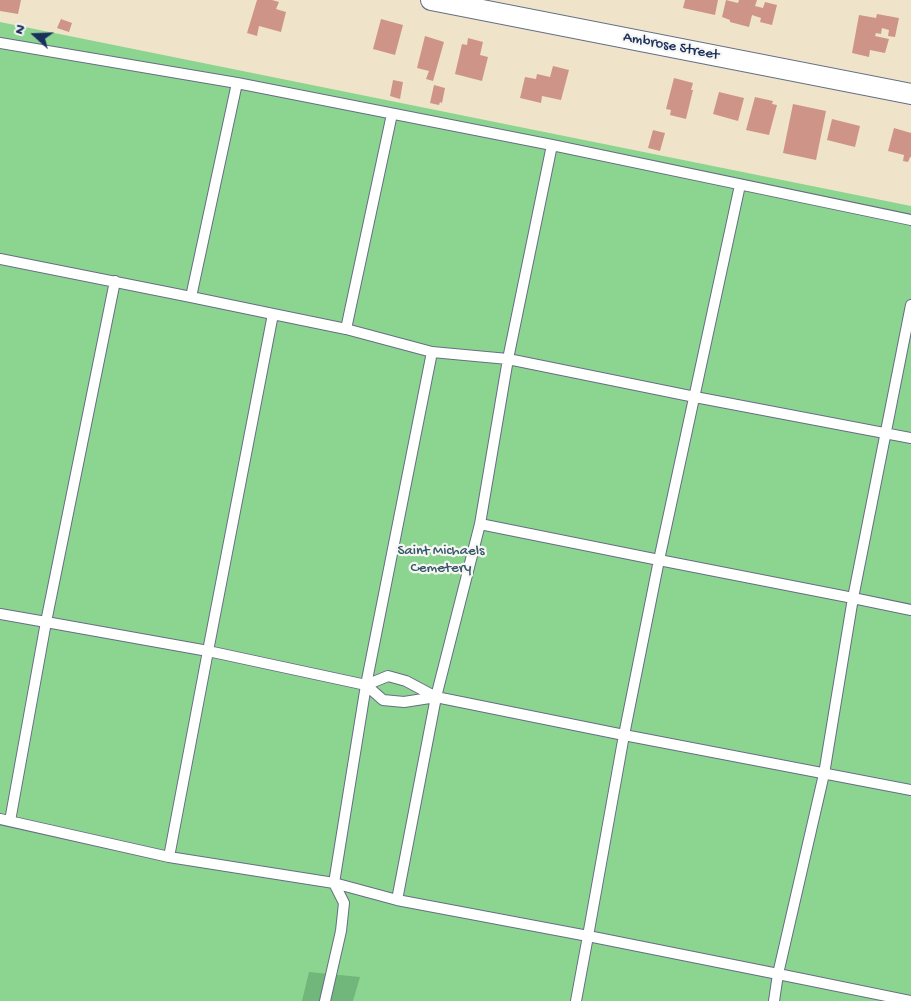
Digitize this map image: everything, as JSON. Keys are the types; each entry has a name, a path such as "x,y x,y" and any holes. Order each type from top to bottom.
{"street":[{"name":"Ambrose Street","path":"431,0 486,6 911,94"}],"lane":[{"path":"0,43 237,83 552,145 911,220"},
{"path":"191,297 237,83"},
{"path":"346,329 392,114"},
{"path":"396,900 436,697 480,524 508,359 552,145"},
{"path":"576,1001 624,735 659,560 740,184"},
{"path":"0,259 346,329 432,352 508,359 694,398 911,438"},
{"path":"115,281 5,820 169,857 334,883 396,900 911,1000"},
{"path":"774,1001 778,974 824,774 853,598 911,305"},
{"path":"169,857 274,314"},
{"path":"326,1001 341,931 344,903 334,883 366,685 432,352"},
{"path":"480,524 911,610"},
{"path":"0,614 208,651 366,685 383,700 404,702 436,697"},
{"path":"366,685 388,676 406,681 436,697 911,790"}],"green space":[{"name":"Saint Michaels Cemetery","path":"0,22 911,206 911,1001 0,1001"},
{"path":"309,972 360,977 353,1001 302,1001"}],"building":[{"path":"0,0 21,0 18,14 0,11"},
{"path":"257,0 279,2 276,9 286,12 281,32 259,26 257,36 247,33"},
{"path":"685,0 718,0 715,15 683,8"},
{"path":"726,0 738,3 739,0 757,0 755,6 763,8 765,2 777,5 772,25 760,22 761,18 752,15 749,27 730,22 730,20 722,17"},
{"path":"877,14 899,18 895,37 888,36 889,30 882,28 881,34 876,33 875,36 889,39 885,53 870,50 869,57 852,53 859,15 876,18"},
{"path":"61,19 72,23 69,32 57,28"},
{"path":"381,19 403,25 395,55 373,49"},
{"path":"425,36 444,42 433,81 426,79 429,71 417,68"},
{"path":"468,38 483,42 480,55 488,57 482,81 455,74 462,44 467,45"},
{"path":"553,66 569,70 561,100 542,96 541,103 520,98 525,77 536,79 537,74 550,77"},
{"path":"674,78 693,83 686,119 670,115 671,110 666,109"},
{"path":"393,80 403,82 400,99 390,96"},
{"path":"434,85 445,88 442,103 440,102 439,105 430,103"},
{"path":"719,92 744,98 738,121 713,114"},
{"path":"755,97 773,101 772,104 777,105 769,135 746,130"},
{"path":"793,104 826,111 816,160 783,153"},
{"path":"832,119 860,126 855,147 827,140"},
{"path":"894,128 911,133 911,157 908,162 903,161 904,155 888,151"},
{"path":"653,130 665,133 660,151 648,148"}]}
